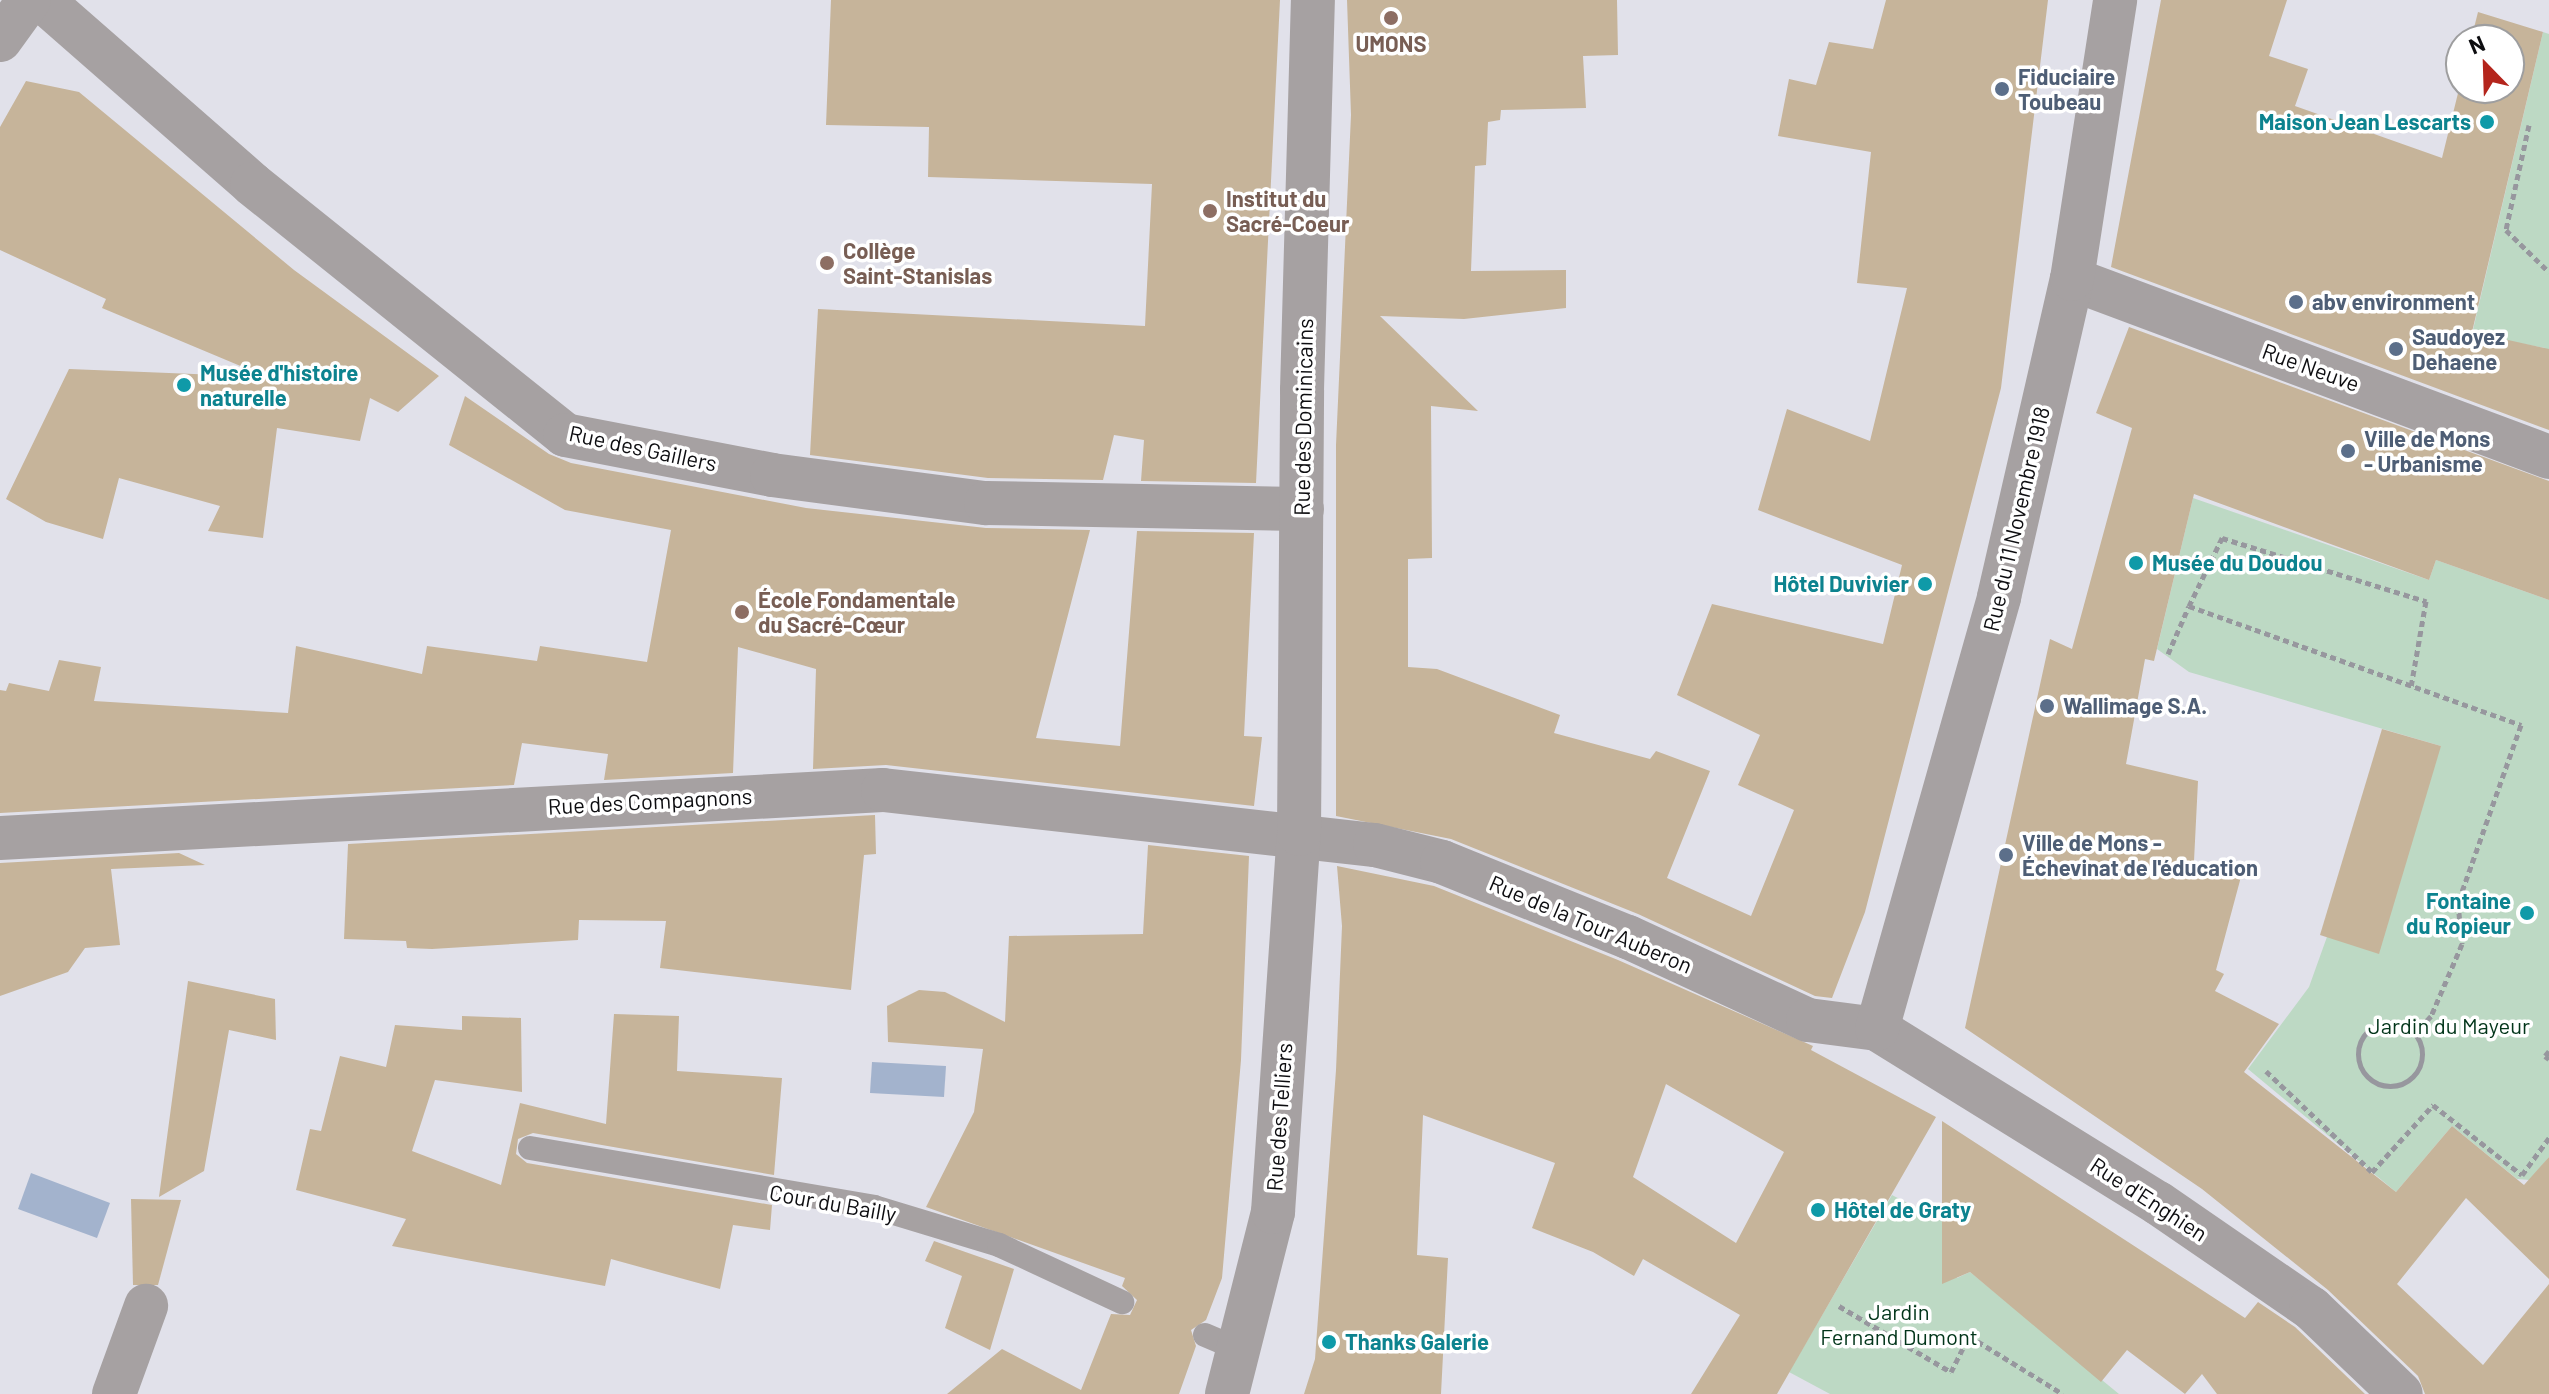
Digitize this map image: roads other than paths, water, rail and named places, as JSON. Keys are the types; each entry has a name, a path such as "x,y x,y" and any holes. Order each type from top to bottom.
{"street":[{"path":"0,40 29,0"},
{"name":"Rue des Gaillers","path":"42,0 263,194 565,435 772,475 986,503 1302,509"},
{"name":"Rue des Dominicains","path":"1299,834 1302,509 1313,0"},
{"name":"Rue du 11 Novembre 1918","path":"1877,1029 1999,597 2072,279 2115,0"},
{"name":"Rue Neuve","path":"2072,279 2549,457"},
{"name":"Rue des Compagnons","path":"0,838 883,790 1299,834"},
{"name":"Rue de la Tour Auberon","path":"1299,834 1375,845 1442,862 1628,937 1808,1020 1877,1029"},
{"name":"Rue des Telliers","path":"1227,1394 1223,1343 1273,1212 1299,834"},
{"name":"Rue d'Enghien","path":"1877,1029 2158,1203 2311,1308 2401,1394"},
{"path":"114,1394 146,1306"}],"lane":[{"name":"Cour du Bailly","path":"530,1148 874,1207 999,1245 1122,1302"}],"water":[{"path":"872,1062 946,1066 944,1097 870,1093"},
{"path":"31,1173 110,1203 97,1238 18,1209"}],"place":[{"name":"UMONS","path":"1391,18"},
{"name":"Fiduciaire Toubeau","path":"2002,89"},
{"name":"Maison Jean Lescarts","path":"2487,122"},
{"name":"Institut du Sacré-Coeur","path":"1210,211"},
{"name":"Collège Saint-Stanislas","path":"827,263"},
{"name":"abv environment","path":"2296,302"},
{"name":"Saudoyez Dehaene","path":"2396,349"},
{"name":"Musée d'histoire naturelle","path":"184,385"},
{"name":"Ville de Mons - Urbanisme","path":"2348,451"},
{"name":"Musée du Doudou","path":"2136,563"},
{"name":"Hôtel Duvivier","path":"1925,584"},
{"name":"École Fondamentale du Sacré-Cœur","path":"742,612"},
{"name":"Wallimage S.A.","path":"2047,706"},
{"name":"Ville de Mons - Échevinat de l'éducation","path":"2006,855"},
{"name":"Fontaine du Ropieur","path":"2527,913"},
{"name":"Hôtel de Graty","path":"1818,1210"},
{"name":"Thanks Galerie","path":"1329,1342"}],"park label":[{"name":"Jardin du Mayeur","path":"2449,1026"},
{"name":"Jardin Fernand Dumont","path":"1899,1324"}]}
